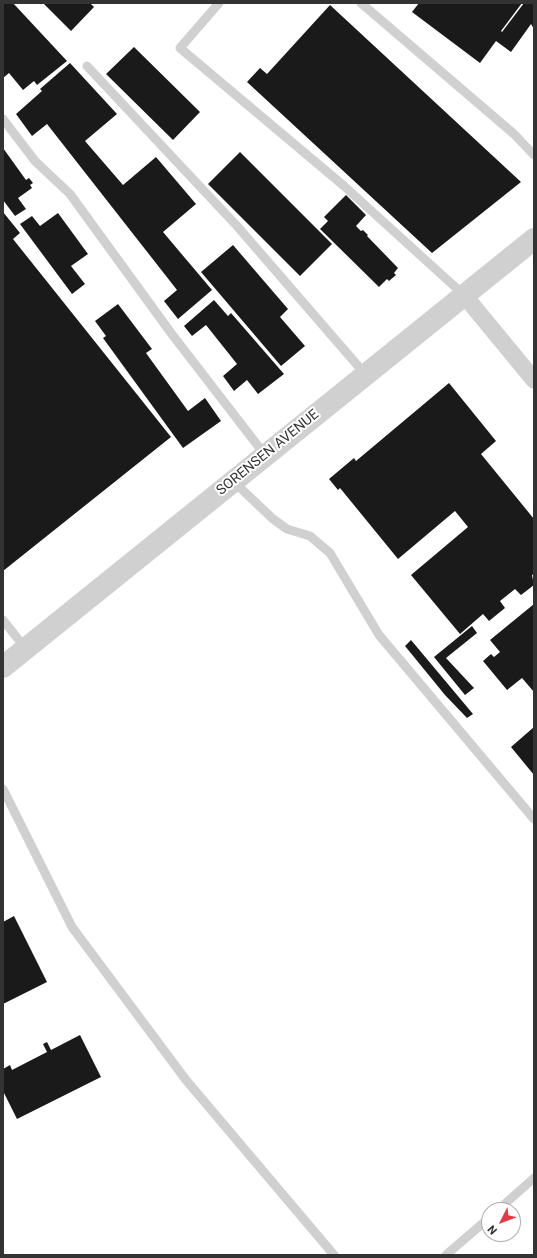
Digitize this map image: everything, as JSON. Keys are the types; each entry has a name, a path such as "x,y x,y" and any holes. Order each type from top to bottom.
{"street":[{"name":"SORENSEN AVENUE","path":"3,667 534,239"},
{"path":"464,295 534,380"}],"lane":[{"path":"219,3 180,48 344,186 464,295"},
{"path":"360,3 514,134 534,155"},
{"path":"87,66 237,226 365,374"},
{"path":"3,119 35,161 70,194 171,333 265,455"},
{"path":"233,481 273,519 288,529 310,536 330,553 380,635 534,819"},
{"path":"3,620 26,649"},
{"path":"3,789 72,927 186,1080 334,1255"},
{"path":"507,1202 534,1178"},
{"path":"446,1255 481,1225"}],"building":[{"path":"3,3 13,3 67,61 37,85 34,81 23,90 9,73 3,78"},
{"path":"43,3 90,3 94,7 71,31"},
{"path":"419,3 522,3 501,31 502,32 524,3 534,3 534,29 531,24 511,52 496,41 480,63 412,12"},
{"path":"330,5 521,182 432,253 247,82 260,68 267,74"},
{"path":"134,47 200,112 173,140 106,74"},
{"path":"70,63 117,114 85,141 123,185 156,157 196,204 163,232 212,290 178,319 164,301 177,290 47,124 32,136 16,114 42,91 40,89"},
{"path":"3,148 26,180 29,178 33,183 30,185 32,188 18,198 26,209 15,216 3,200"},
{"path":"240,152 332,244 300,276 208,184"},
{"path":"346,195 366,215 356,226 368,235 367,236 398,268 394,273 396,275 389,281 387,279 379,287 320,229 328,221 324,217"},
{"path":"3,212 20,233 13,239 171,437 3,571"},
{"path":"58,213 88,254 71,266 85,284 72,294 20,224 32,216 40,226"},
{"path":"233,245 288,309 280,317 305,346 281,366 201,272"},
{"path":"214,300 228,316 231,313 284,374 258,394 247,380 234,391 223,376 237,364 206,325 192,336 184,326"},
{"path":"118,304 152,349 146,353 188,411 205,398 221,421 183,448 103,338 106,336 95,321"},
{"path":"449,383 496,441 481,454 534,519 534,574 532,575 534,585 521,595 515,589 500,601 505,608 489,621 483,614 460,634 411,575 468,527 455,511 398,559 340,488 338,490 329,479 354,458 356,461"},
{"path":"534,604 534,692 522,678 507,690 483,661 491,654 494,657 500,652 490,640"},
{"path":"472,626 477,633 446,658 474,688 465,695 434,657"},
{"path":"411,640 473,714 467,718 445,695 405,646"},
{"path":"534,727 534,775 511,747"},
{"path":"14,916 47,982 3,1004 3,922"},
{"path":"80,1035 101,1077 17,1119 3,1091 3,1069 10,1065 12,1070 47,1052 43,1044 47,1042 51,1050"}]}
